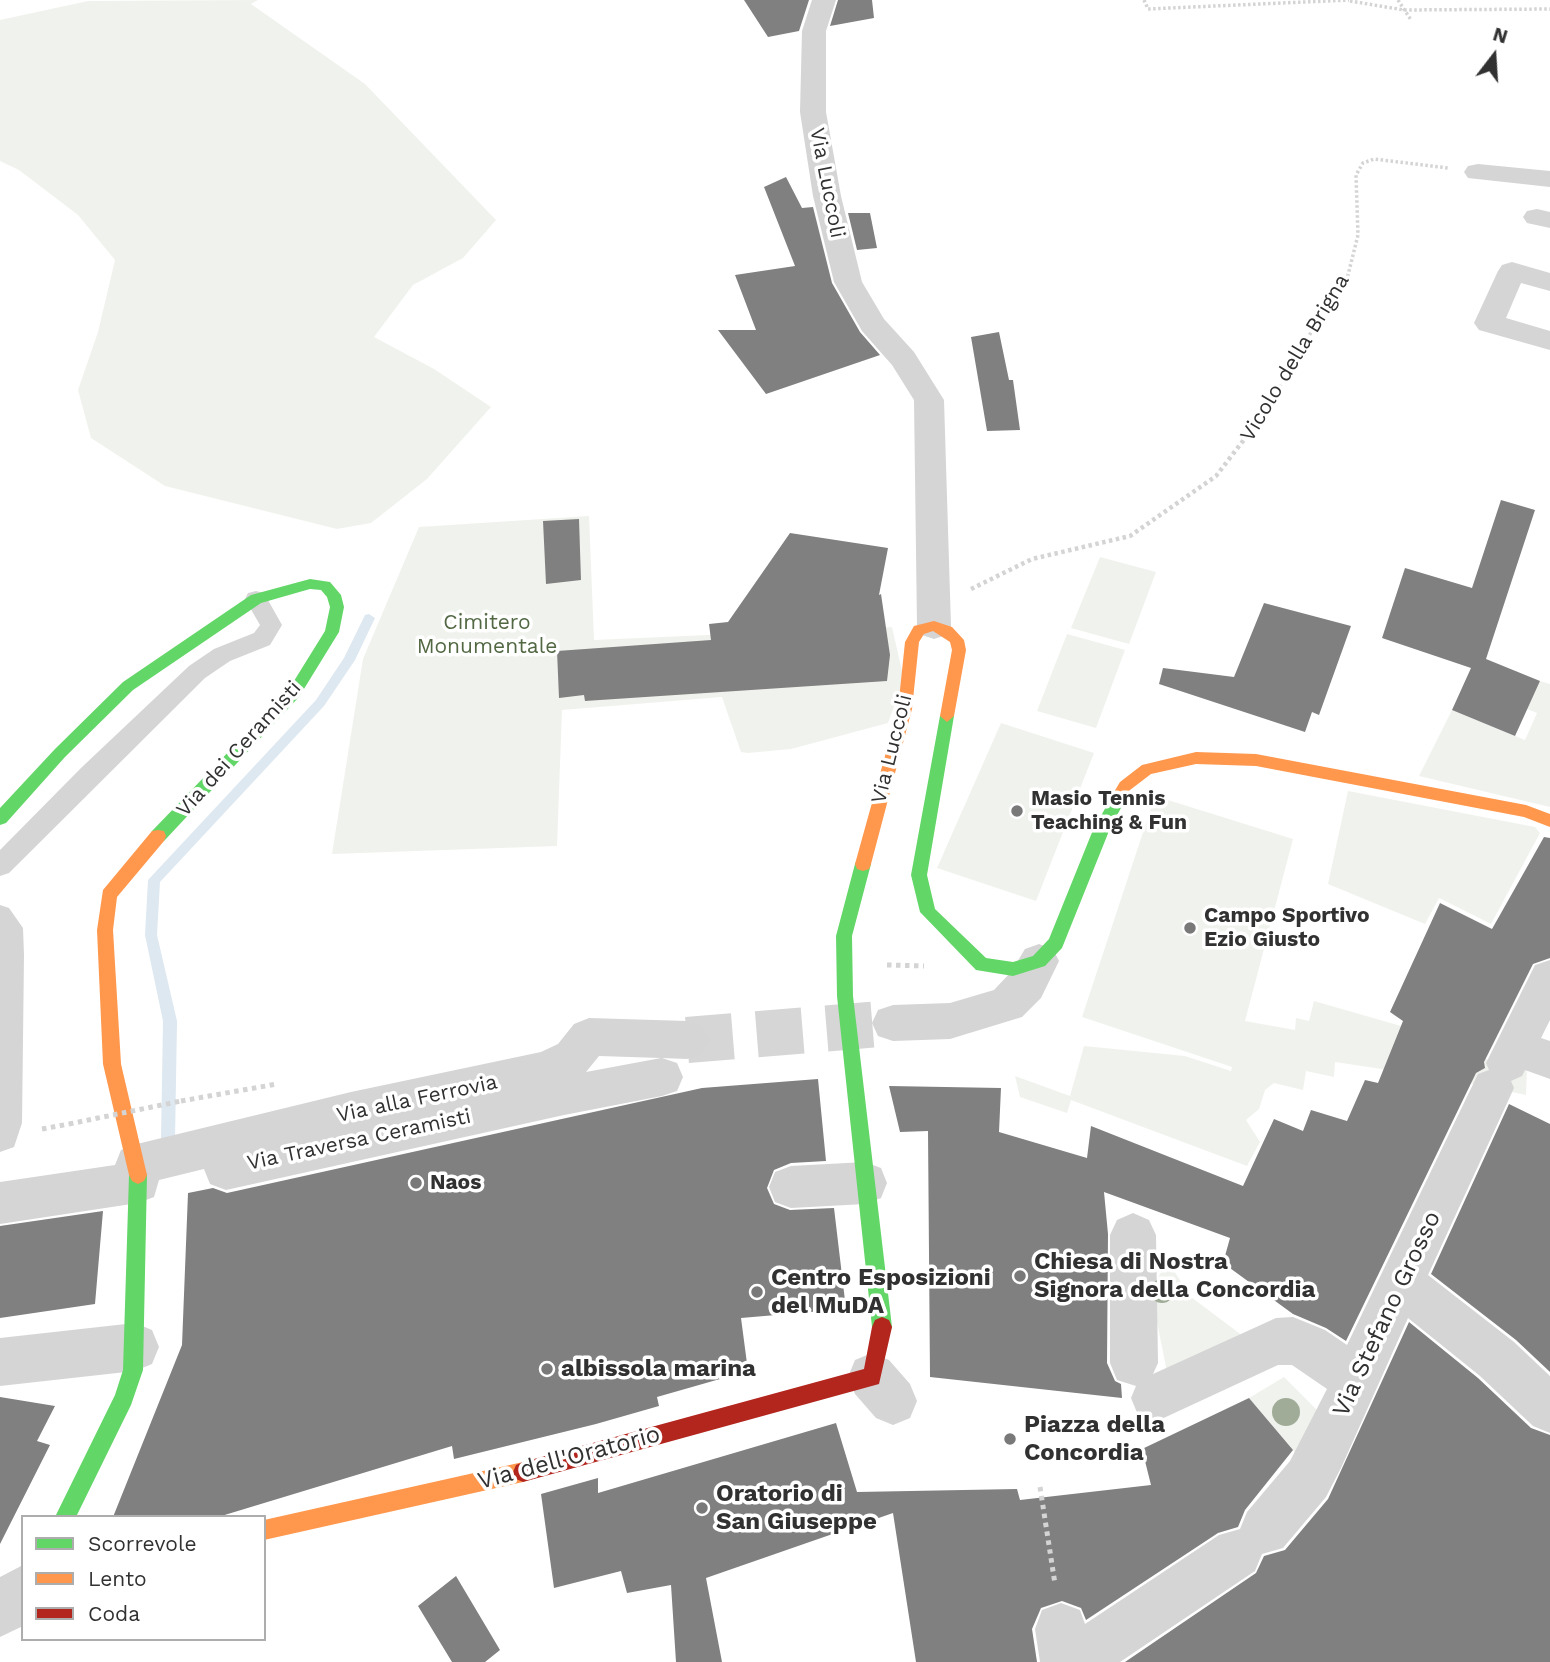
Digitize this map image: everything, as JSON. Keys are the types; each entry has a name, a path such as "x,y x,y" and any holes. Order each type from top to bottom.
{"street":[{"name":"Via Luccoli","path":"824,0 814,31 813,112 827,197 848,282 872,324 903,359 929,400 934,626 919,630 912,642 905,709 844,936 844,965 865,1183 883,1321 883,1389"},
{"path":"1478,172 1550,179"},
{"path":"1550,282 1512,271 1489,323 1550,341"},
{"name":"Via dei Ceramisti","path":"0,819 60,753 128,686 221,620 256,599 310,584 325,586 334,595 337,607 332,632 294,693 136,859 109,895 105,930 112,1065 138,1179 135,1347 133,1370 124,1398 66,1515"},
{"path":"934,626 947,631 957,640 958,663 919,875 928,912 943,930 970,951 982,965 1013,969 1038,961"},
{"path":"893,1023 950,1021 1007,1004 1026,985 1038,961 1056,943 1101,830 1125,786 1147,769 1196,758 1256,760 1513,809 1550,821"},
{"name":"Via Stefano Grosso","path":"1067,1651 1251,1541 1308,1479 1324,1451 1354,1380 1402,1284 1517,1065 1550,978"},
{"name":"Via alla Ferrovia","path":"138,1179 351,1112 549,1070 573,1057 589,1037 687,1040"},
{"name":"Via Traversa Ceramisti","path":"138,1179 662,1077"},
{"path":"0,1203 138,1179"},
{"path":"791,1187 865,1183"},
{"path":"1133,1235 1144,1381 1276,1342 1293,1341 1308,1347 1354,1380"},
{"path":"1402,1284 1497,1359 1550,1409"},
{"path":"0,1363 135,1347"},
{"name":"Via dell'Oratorio","path":"266,1530 883,1389"},
{"path":"0,1582 21,1582"},
{"path":"0,1611 21,1593"}],"lane":[{"path":"0,866 89,775 197,672 222,655 262,639 271,625 256,599"},
{"path":"0,916 10,928 11,995 8,1123 4,1138 0,1139"}],"path":[{"path":"1144,0 1148,9 1349,0 1404,10 1550,9"},
{"path":"1243,0 1246,5"},
{"path":"1398,0 1411,20"},
{"name":"Vicolo della Brigna","path":"933,593 963,593 1032,559 1130,536 1216,476 1256,428 1328,303 1347,279 1358,235 1356,175 1363,163 1374,159 1478,172"},
{"path":"844,965 938,966 970,951"},
{"path":"69,1124 181,1101"},
{"path":"1040,1487 1067,1651"}],"green space":[{"path":"258,0 251,4 365,84 496,220 463,258 413,285 374,337 434,369 491,407 427,479 371,523 337,529 165,486 91,438 78,390 98,332 115,260 78,215 19,170 0,161 0,20 88,1"},
{"name":"Cimitero Monumentale","path":"589,516 594,640 892,627 904,680 888,723 791,749 748,753 741,752 722,697 562,710 557,846 332,854 363,659 419,527"},
{"path":"1100,557 1156,572 1129,644 1071,628"},
{"path":"1067,634 1125,650 1096,728 1037,711"},
{"path":"1540,681 1550,684 1550,807 1419,776 1452,710 1525,740 1537,713 1527,709"},
{"name":"Masio Tennis Teaching & Fun","path":"1001,723 1094,753 1036,901 937,868"},
{"path":"1348,791 1535,827 1540,833 1491,924 1439,898 1425,924 1328,884"},
{"path":"1155,796 1293,839 1245,1021 1295,1030 1296,1018 1309,1021 1314,1001 1401,1026 1402,1043 1527,1067 1526,1095 1449,1079 1335,1062 1334,1077 1306,1071 1303,1090 1274,1083 1265,1090 1259,1109 1246,1120 1260,1142 1247,1166 1071,1100 1067,1113 1020,1097 1015,1076 1070,1096 1084,1046 1185,1056 1231,1071 1232,1067 1082,1017"},
{"path":"1167,1260 1191,1297 1243,1336 1167,1372 1151,1292"},
{"path":"1284,1377 1325,1418 1303,1462 1249,1398"}],"building":[{"path":"744,0 809,0 799,31 768,37"},
{"path":"838,0 872,0 874,18 830,26"},
{"path":"786,177 802,208 813,207 832,283 860,332 880,355 766,394 718,330 756,330 735,275 795,266 764,187"},
{"path":"848,213 870,213 877,248 857,250"},
{"path":"999,332 1009,380 1013,380 1020,430 987,431 971,337"},
{"path":"1501,500 1535,510 1486,659 1540,681 1515,736 1452,710 1471,668 1382,638 1405,568 1472,588"},
{"path":"579,519 581,580 546,584 543,521"},
{"path":"790,533 888,548 879,595 881,594 890,655 887,681 585,701 584,695 559,698 557,651 711,640 709,624 728,622"},
{"path":"1264,603 1351,626 1319,715 1312,712 1305,732 1159,684 1163,668 1234,677"},
{"path":"1544,837 1550,838 1550,958 1533,964 1484,1062 1485,1068 1476,1073 1346,1341 1326,1328 1293,1314 1223,1263 1230,1238 1104,1192 1108,1234 1107,1363 1115,1381 1121,1384 1122,1398 930,1377 928,1131 900,1132 889,1086 1001,1088 999,1132 1087,1158 1091,1126 1243,1186 1274,1119 1303,1131 1311,1110 1347,1121 1365,1080 1378,1083 1403,1021 1390,1012 1440,903 1492,929"},
{"path":"818,1079 826,1161 791,1163 774,1170 767,1188 774,1204 790,1210 834,1208 846,1309 741,1318 748,1371 657,1397 659,1406 596,1424 454,1459 452,1446 225,1515 114,1515 182,1345 188,1193 213,1188 227,1193 702,1088"},
{"path":"1509,1104 1550,1124 1550,1372 1516,1340 1431,1274"},
{"path":"103,1211 95,1304 0,1318 0,1226"},
{"path":"1409,1322 1478,1378 1531,1428 1550,1435 1550,1662 1125,1662 1256,1573 1264,1556 1285,1550 1328,1499"},
{"path":"0,1397 55,1406 37,1441 50,1445 0,1544"},
{"path":"1249,1398 1293,1450 1245,1510 1238,1527 1218,1533 1086,1620 1081,1608 1062,1601 1041,1608 1032,1629 1037,1662 916,1662 893,1513 706,1578 722,1662 676,1662 671,1585 627,1593 621,1571 554,1588 541,1494 598,1478 598,1493 836,1423 857,1492 1017,1489 1020,1500 1151,1485 1142,1449"},
{"path":"456,1576 500,1650 485,1662 452,1662 418,1606"}],"waterway":[{"path":"168,1140 170,1021 151,935 154,880 320,703 349,660 369,618"}],"tunnel":[{"path":"687,1040 893,1023"}],"traffic: fast":[{"path":"0,819 60,753 128,686 256,599 310,584 325,586 334,595 337,607 332,632 294,693 158,836"},
{"path":"947,716 919,875 928,912 982,965 1013,969 1039,961 1056,943 1101,830 1116,802"},
{"path":"863,864 844,936 845,996 882,1327"},
{"path":"66,1515 124,1398 133,1370 138,1175"}],"traffic: slow":[{"path":"863,864 905,709 912,642 919,630 934,626 947,631 957,640 959,650 947,716"},
{"path":"1116,802 1125,786 1147,769 1196,758 1256,760 1526,811 1550,821"},
{"path":"138,1175 112,1064 105,930 109,895 158,836"},
{"path":"266,1530 523,1472"}],"traffic: jam":[{"path":"523,1472 872,1377 882,1327"}],"place":[{"name":"Masio Tennis Teaching & Fun","path":"1017,811"},
{"name":"Campo Sportivo Ezio Giusto","path":"1190,928"},
{"name":"Naos","path":"416,1183"},
{"name":"Chiesa di Nostra Signora della Concordia","path":"1020,1276"},
{"name":"Centro Esposizioni del MuDA","path":"757,1292"},
{"name":"albissola marina","path":"547,1369"},
{"name":"Piazza della Concordia","path":"1010,1439"},
{"name":"Oratorio di San Giuseppe","path":"702,1508"}]}
